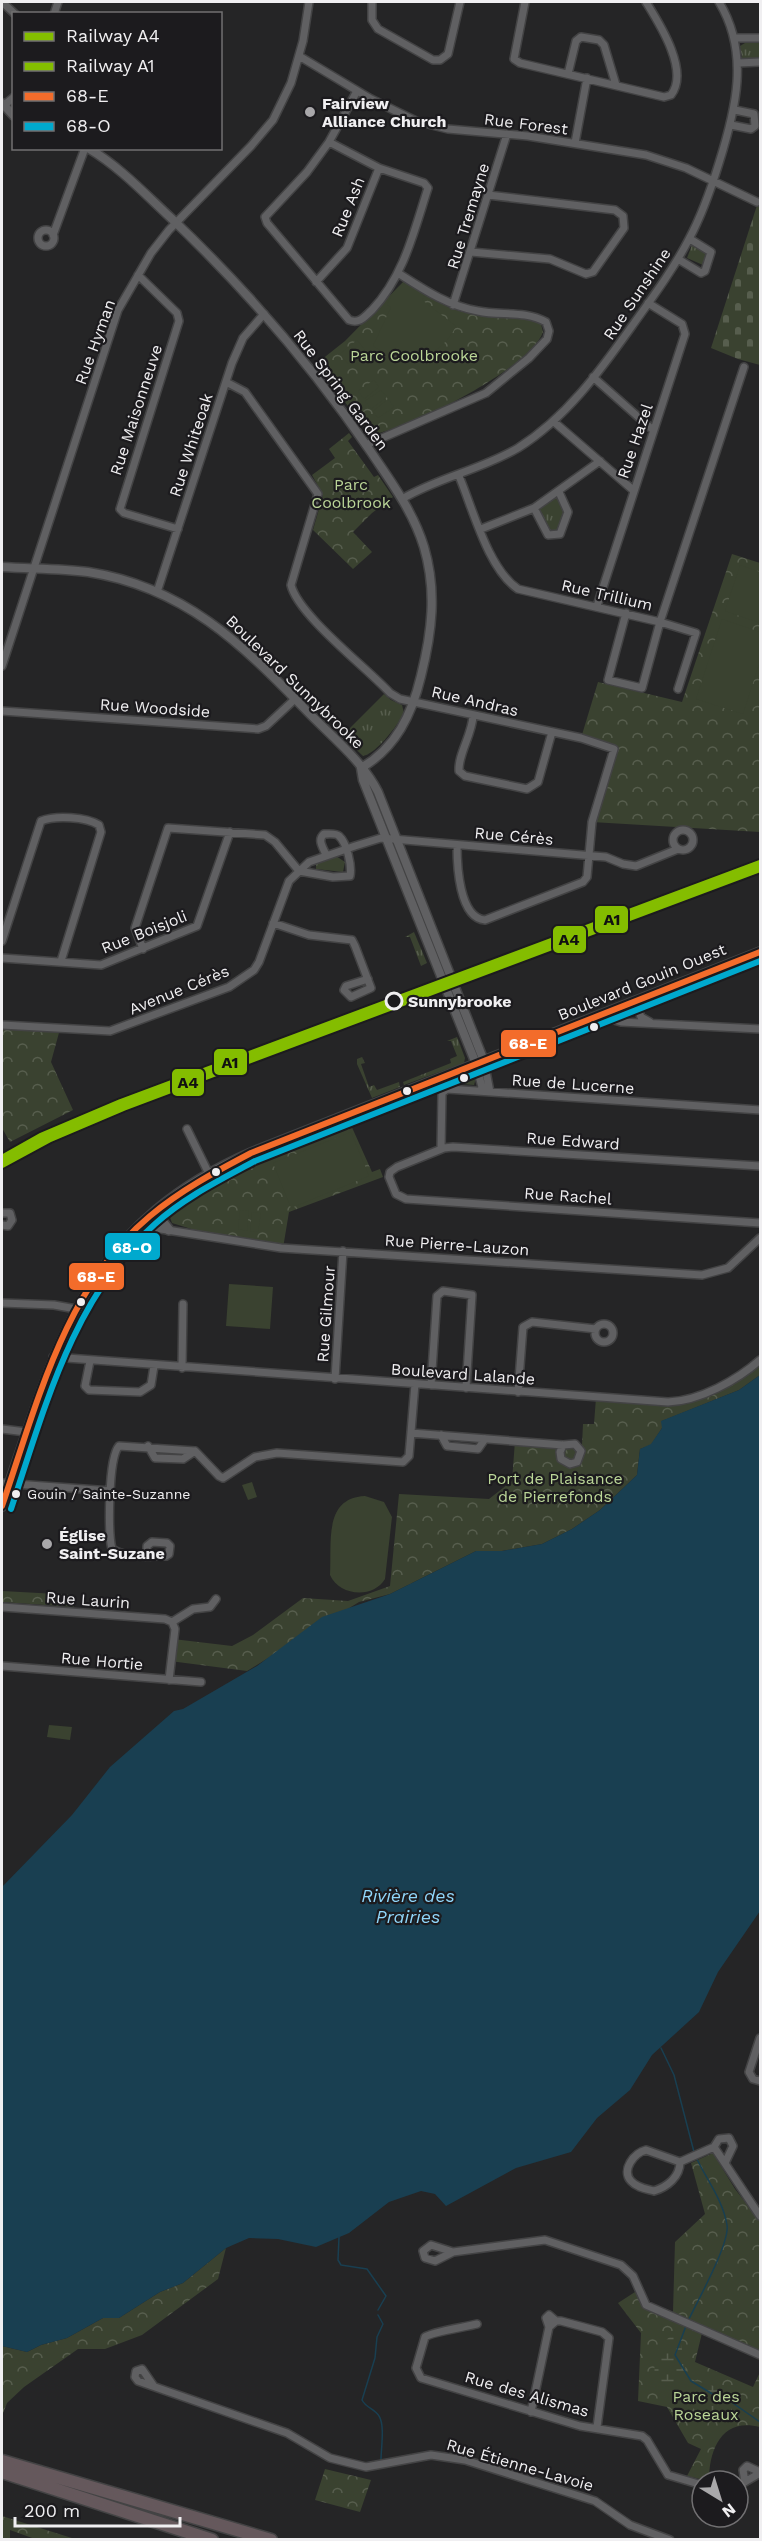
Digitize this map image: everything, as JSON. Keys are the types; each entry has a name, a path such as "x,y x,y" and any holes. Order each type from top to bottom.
{"highway":[{"path":"2,2461 272,2540"},
{"path":"2,2472 212,2540"}],"main road":[{"name":"Boulevard Gouin Ouest","path":"2,1506 5,1484 53,1357 76,1309 102,1268 141,1224 161,1207 209,1174 251,1153 760,952"},
{"path":"161,1207 162,1221 169,1230"}],"street":[{"name":"Rue Hyman","path":"2,666 118,310 151,253 176,223 251,146 273,120 291,83 299,56 309,2"},
{"path":"372,2 372,20 378,29 433,60 440,60 448,54 460,2"},
{"path":"525,2 514,59 520,63 664,97 671,95 675,90 675,66 668,39 646,2"},
{"name":"Rue Sunshine","path":"402,500 435,482 459,476 518,447 553,421 574,402 678,259 690,239 713,182 735,110 738,63 734,38 718,2"},
{"path":"568,74 576,41 581,38 599,40 604,45 616,85"},
{"path":"734,38 760,38"},
{"name":"Rue Forest","path":"299,56 357,91 416,121 448,129 507,134 646,155 686,168 757,202"},
{"path":"738,63 760,62"},
{"path":"575,143 587,78"},
{"path":"329,142 378,168 424,183 428,188 398,273 381,299 361,321 349,320 267,224 266,217 307,172 329,142 357,91"},
{"path":"731,125 751,129 755,126 754,114 735,110"},
{"name":"Rue Tremayne","path":"453,305 507,134"},
{"path":"53,235 85,150"},
{"name":"Rue Spring Garden","path":"89,150 122,171 264,314 366,445 402,500 424,548 432,597 430,638 414,702 400,732 373,760 361,768"},
{"name":"Rue Ash","path":"316,282 347,248 378,168"},
{"path":"471,252 550,259 586,274 593,272 624,228 623,216 615,210 488,195"},
{"path":"678,259 701,273 705,271 711,252 690,239"},
{"path":"366,445 486,393 529,358 547,339 549,331 546,322 532,315 480,312 453,305 398,273"},
{"name":"Rue Maisonneuve","path":"138,276 177,313 179,321 120,509 124,513 178,530"},
{"name":"Rue Hazel","path":"597,606 686,329 648,303"},
{"name":"Rue Whiteoak","path":"157,592 241,342 264,314"},
{"name":"Rue Trillium","path":"459,476 506,581 518,589 660,622 744,367"},
{"path":"593,377 653,430"},
{"name":"Rue Andras","path":"226,382 245,392 315,485 318,494 291,585 293,594 314,619 393,695 414,702 552,732 614,749 595,808 586,877 583,882 485,920 477,919 472,914 458,878 457,845"},
{"path":"553,421 633,490"},
{"path":"481,529 534,508 600,461"},
{"path":"534,508 548,536 560,534 568,512 559,492"},
{"name":"Boulevard Sunnybrooke","path":"2,567 100,574 157,592 192,609 223,630 295,699 361,768 378,792 397,840 480,1063 487,1091"},
{"path":"626,614 608,680 642,688 660,622 696,633 678,688"},
{"name":"Rue Woodside","path":"2,711 258,729 266,726 295,699"},
{"path":"473,716 472,731 459,763 459,771 465,776 527,789 538,782 552,732"},
{"name":"Boulevard Sunnybrooke","path":"361,768 363,780 386,838 480,1063"},
{"path":"2,940 41,821 48,818 92,821 99,825 101,832 61,961"},
{"path":"143,949 135,928 168,828 230,832 270,838 299,871 347,878 351,872 340,837 324,834 320,842 326,855"},
{"name":"Rue Boisjoli","path":"2,958 101,965 197,926 230,832"},
{"name":"Rue Cérès","path":"299,871 326,855 386,838 606,857 623,864 636,866 678,849"},
{"name":"Avenue Cérès","path":"2,1025 94,1032 110,1031 218,992 246,976 259,962 283,892 299,871"},
{"path":"273,923 309,935 352,940 368,979"},
{"path":"635,1001 642,1019 655,1023"},
{"path":"609,1012 618,1022 760,1029"},
{"name":"Rue de Lucerne","path":"441,1149 443,1092 450,1089 760,1110"},
{"path":"187,1129 209,1174"},
{"name":"Rue Edward","path":"389,1174 394,1169 441,1149 458,1147 760,1166"},
{"name":"Rue Rachel","path":"389,1174 394,1191 406,1199 760,1223"},
{"path":"2,1213 10,1213 12,1220 8,1226 2,1225"},
{"name":"Rue Pierre-Lauzon","path":"141,1224 281,1248 702,1275 728,1268 760,1238"},
{"name":"Rue Gilmour","path":"335,1379 344,1251"},
{"path":"431,1385 437,1296 443,1291 472,1295 466,1388"},
{"path":"2,1303 54,1305 76,1309"},
{"path":"182,1368 183,1304"},
{"path":"518,1392 523,1327 527,1323 543,1322 596,1329"},
{"name":"Boulevard Lalande","path":"53,1357 518,1392 683,1401 707,1393 760,1360"},
{"path":"90,1361 86,1386 89,1390 140,1392 150,1386 154,1366"},
{"path":"147,1555 119,1554 112,1549 111,1491 116,1450 122,1444 147,1446 155,1458 183,1459 195,1451 223,1478 255,1457 277,1453 403,1462 409,1456 415,1384"},
{"path":"2,1429 26,1432"},
{"path":"411,1433 441,1435 447,1446 465,1448 478,1449 485,1439 563,1445"},
{"path":"5,1484 111,1491"},
{"path":"169,1680 175,1629 172,1622 193,1609 210,1607 216,1599"},
{"name":"Rue Laurin","path":"2,1607 165,1619 172,1622"},
{"name":"Rue Hortie","path":"2,1666 201,1682"},
{"path":"760,2038 749,2072 753,2079 760,2081"},
{"path":"680,2162 714,2147 718,2139 724,2137 731,2141 733,2151 725,2163"},
{"path":"714,2147 760,2216"},
{"path":"642,2151 668,2156 680,2162 680,2167 670,2183 654,2191 633,2183 628,2175 628,2164 642,2151"},
{"path":"453,2252 545,2240 621,2265 633,2276 646,2305 760,2355"},
{"path":"531,2412 549,2327 556,2321 602,2332 609,2338 597,2427"},
{"name":"Rue des Alismas","path":"477,2324 428,2334 423,2340 417,2363 419,2375 580,2426 597,2427 645,2438 668,2475 690,2481"},
{"name":"Rue Étienne-Lavoie","path":"153,2385 287,2433 330,2458 366,2467 431,2455 465,2460 595,2500 630,2525 670,2540"},
{"path":"744,2469 747,2466 760,2472"}],"green space":[{"path":"745,43 760,43 760,58 742,58 740,46"},
{"path":"760,196 760,365 711,348"},
{"path":"692,245 706,252 703,265 687,258"},
{"name":"Parc Coolbrooke","path":"404,281 453,309 475,314 531,320 541,324 543,332 533,347 516,363 466,396 411,422 370,435 316,364 345,341"},
{"path":"405,283 425,295 422,300 456,326 440,346 420,357 396,357 373,346 391,307 387,305 390,298 396,289"},
{"path":"357,340 365,350 348,364 340,354"},
{"path":"374,380 379,387 364,399 358,391"},
{"path":"381,390 387,397 371,409 365,401"},
{"path":"388,399 394,407 378,418 373,411"},
{"name":"Parc Coolbrook","path":"349,433 352,437 348,441 374,477 378,475 393,497 353,532 372,552 353,569 313,530 323,495 312,475 335,458 329,449"},
{"path":"558,496 565,512 558,530 553,533 537,509"},
{"path":"732,554 760,563 760,832 592,822 614,749 581,738 598,682 682,702"},
{"path":"740,565 760,572 760,623 725,611"},
{"path":"722,619 760,632 760,661 743,714 696,699"},
{"path":"384,694 402,705 404,713 380,745 363,756 342,736"},
{"path":"336,856 345,862 343,872 316,869 316,863"},
{"path":"414,932 427,963 421,966 410,937 405,937"},
{"path":"2,1025 60,1029 51,1062 73,1110 10,1142 2,1128"},
{"path":"457,1037 465,1058 464,1063 404,1085 403,1082 451,1063 450,1059 457,1056 451,1041 447,1041"},
{"path":"362,1057 365,1063 361,1064 369,1087 374,1085 377,1090 399,1082 400,1087 372,1098 357,1064 357,1059"},
{"path":"470,1074 476,1078 474,1085 451,1083"},
{"path":"350,1123 372,1172 380,1169 383,1177 289,1212 283,1248 214,1236 172,1223 169,1214 173,1209 205,1186 232,1171"},
{"path":"351,1132 369,1176 291,1208 273,1163"},
{"path":"240,1210 249,1211 247,1231 238,1229"},
{"path":"252,1212 261,1213 258,1232 250,1231"},
{"path":"229,1284 273,1287 270,1329 226,1326"},
{"name":"Port de Plaisance de Pierrefonds","path":"760,1362 760,1375 739,1390 662,1421 662,1428 651,1445 640,1449 637,1475 600,1510 572,1529 542,1544 502,1551 476,1551 390,1594 359,1602 247,1671 170,1661 173,1639 232,1646 253,1635 303,1598 348,1601 390,1586 399,1494 489,1499 512,1481 515,1441 582,1445 583,1424 594,1424 596,1398 689,1402"},
{"path":"574,1475 580,1477 582,1483 580,1489 574,1491 568,1489 566,1483 568,1477"},
{"path":"252,1482 257,1497 248,1500 242,1485"},
{"path":"365,1496 384,1502 392,1517 385,1579 373,1590 348,1591 334,1582 330,1575 332,1524 342,1505 352,1499"},
{"path":"2,1591 75,1595 74,1607 2,1602"},
{"path":"49,1725 72,1727 70,1740 47,1737"},
{"path":"713,2153 735,2189 760,2221 760,2351 673,2312 675,2242 705,2214 691,2163"},
{"path":"226,2248 218,2279 142,2335 105,2349 78,2349 24,2387 7,2403 2,2416 2,2346 27,2352 41,2345 67,2338 103,2318 119,2318 160,2292 183,2283"},
{"name":"Parc des Roseaux","path":"635,2292 646,2309 702,2333 695,2362 753,2387 760,2372 760,2427 747,2425 727,2431 715,2447 710,2469 691,2469 701,2449 688,2443 667,2407 638,2401 641,2333 618,2303"},
{"path":"677,2333 686,2371 690,2376 695,2381 722,2390 736,2404 715,2420 707,2423 694,2409 694,2402 688,2397 695,2386 682,2381 666,2389 659,2387 655,2371 656,2356 664,2342"},
{"path":"325,2469 371,2480 360,2512 315,2500"},
{"path":"2,2516 75,2539 35,2539 10,2530 10,2539 2,2539"}],"water":[{"name":"Rivière des Prairies","path":"760,1375 760,1911 718,1972 699,2012 652,2055 630,2090 597,2118 571,2152 516,2168 446,2206 435,2194 421,2191 389,2202 349,2233 316,2247 278,2239 249,2238 226,2248 183,2283 160,2292 119,2318 103,2318 67,2338 41,2345 27,2352 2,2346 2,1887 72,1815 110,1767 174,1711 183,1709 257,1666 322,1617 390,1594 476,1551 502,1551 542,1544 572,1529 600,1510 637,1475 640,1449 651,1444 662,1428 661,1421 739,1390"}],"waterway":[{"path":"661,2048 674,2075 694,2152"},
{"path":"689,2319 719,2258 727,2233 725,2216 718,2198 696,2157"},
{"path":"339,2237 338,2260 341,2265 367,2269 386,2296 378,2310"},
{"path":"378,2315 383,2324 377,2337 375,2358 362,2400 381,2420 381,2460"},
{"path":"686,2326 675,2355 691,2381 714,2395 727,2399 760,2422"}],"rail line":[{"name":"A1","path":"2,1159 41,1137 121,1103 760,864"},
{"name":"A4","path":"2,1164 50,1138 123,1107 760,868"}],"transit line":[{"name":"68-E","path":"2,1506 41,1389 75,1312 96,1277 121,1244 150,1216 174,1198 251,1153 760,952"},
{"name":"68-O","path":"11,1509 49,1394 82,1320 103,1285 127,1253 155,1224 178,1205 255,1161 760,961"}],"place":[{"name":"Fairview Alliance Church","path":"310,112"},
{"name":"Sunnybrooke","path":"394,1001"},
{"name":"Gouin / Sainte-Suzanne","path":"16,1494"},
{"name":"Église Saint-Suzane","path":"47,1544"}]}
